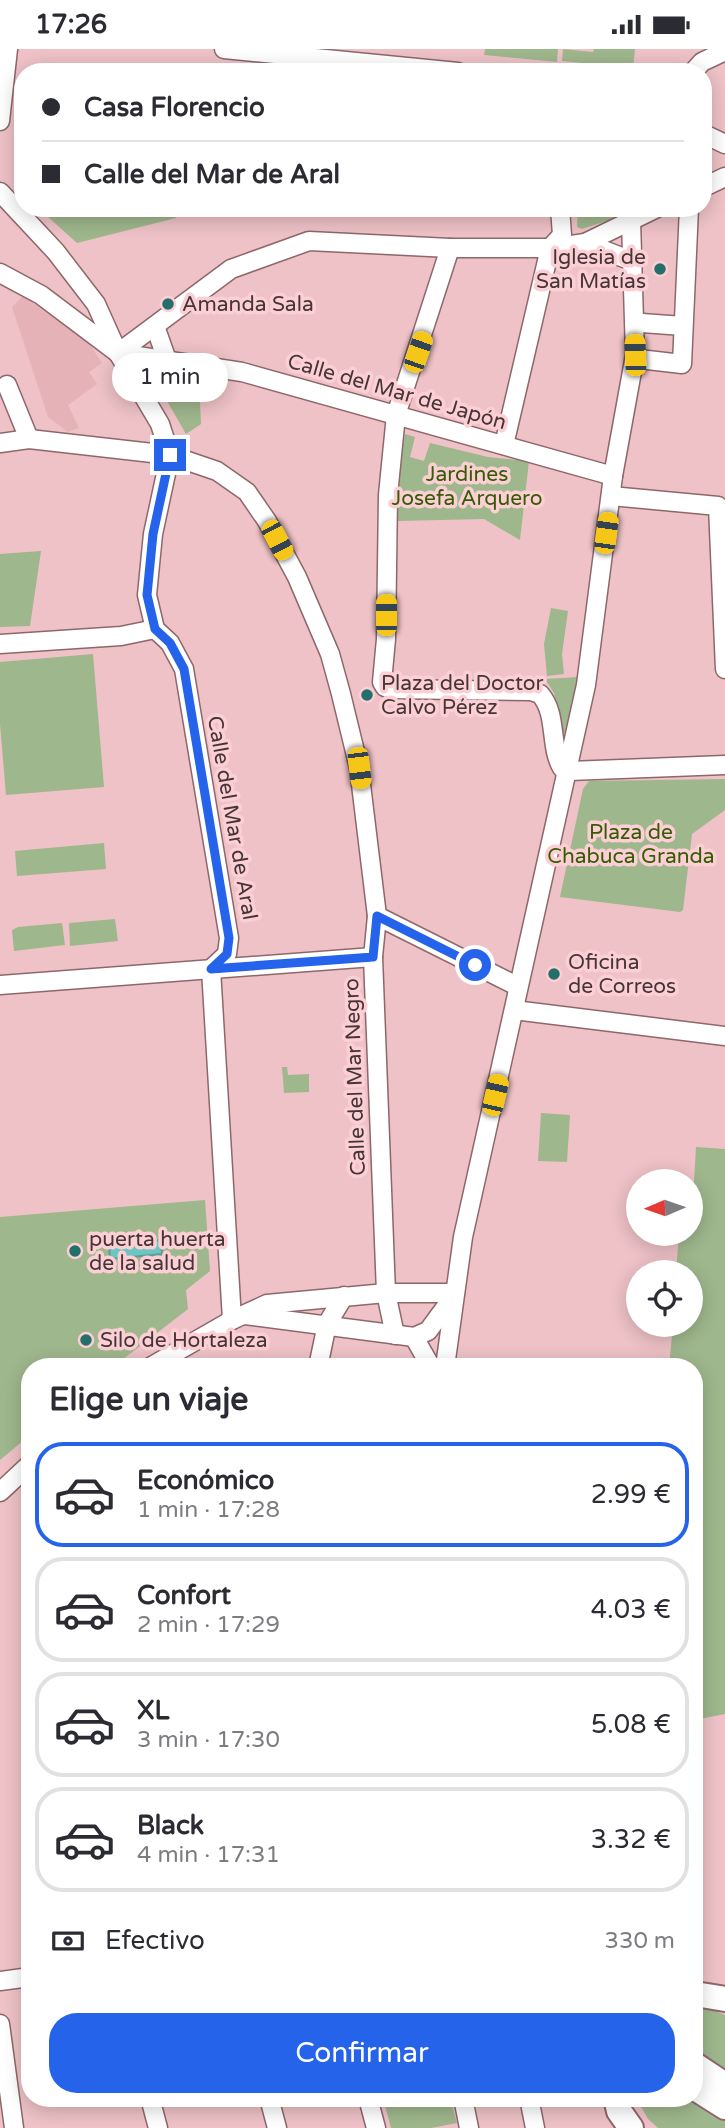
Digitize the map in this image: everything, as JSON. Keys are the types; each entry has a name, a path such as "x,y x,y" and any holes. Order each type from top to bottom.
{"street":[{"path":"0,121 8,49"},
{"path":"224,49 366,63"},
{"path":"699,61 725,51"},
{"path":"0,192 14,207"},
{"path":"23,217 56,252 96,304 117,353 160,424 170,455"},
{"path":"504,445 550,249 562,235 561,217"},
{"path":"117,353 232,269 309,241 450,249 550,249 585,243 638,217"},
{"path":"639,359 682,365 690,217"},
{"path":"446,1358 463,1237 514,1010 517,986 569,771 586,685 613,476 635,355 631,220"},
{"path":"585,243 632,261"},
{"path":"450,249 397,415 388,495 386,639 382,676 385,687 531,691 540,694 549,709 555,754 562,768 569,771 725,765"},
{"path":"0,273 41,295 117,353"},
{"path":"642,323 684,319"},
{"path":"155,326 167,360"},
{"name":"Calle del Mar de Japón","path":"117,353 242,372 613,476"},
{"path":"7,384 29,439"},
{"name":"Calle del Mar Negro","path":"0,443 29,439 170,455 217,471 247,492 267,521 297,577 330,654 359,768 377,916 373,957 386,1293 395,1335"},
{"name":"Calle del Mar de Aral","path":"170,455 153,534 147,595 155,629 170,643 184,669 229,938 227,954 211,969"},
{"path":"611,496 718,506 725,669"},
{"path":"0,644 121,636 155,629"},
{"path":"377,916 517,986"},
{"path":"0,985 373,957"},
{"path":"211,969 239,1317"},
{"path":"514,1010 725,1036"},
{"path":"166,1358 267,1304 386,1293 455,1293"},
{"path":"239,1317 327,1324 414,1337 428,1331 455,1293"},
{"path":"320,1358 327,1324 344,1296"},
{"path":"414,1337 426,1358"},
{"path":"0,1492 21,1472"},
{"path":"0,1981 21,1978"},
{"path":"703,1996 725,2000"},
{"path":"0,2024 14,2128"},
{"path":"703,2071 725,2085"},
{"path":"703,2093 725,2106"},
{"path":"152,2107 158,2128"},
{"path":"271,2107 277,2128"},
{"path":"370,2107 376,2128"},
{"path":"465,2107 469,2128"},
{"path":"532,2107 535,2128"},
{"path":"618,2107 631,2128"}],"shaded area":[{"path":"23,296 89,343 102,363 89,372 97,384 68,405 79,428 68,432 48,417 12,307"}],"green space":[{"path":"485,49 558,49 557,62 484,55"},
{"path":"563,49 593,52 594,49 635,49 634,63 562,61"},
{"path":"48,217 176,217 176,218 77,243"},
{"path":"578,217 613,217 582,229 577,227"},
{"path":"151,373 199,380 201,424 186,434"},
{"name":"Jardines Josefa Arquero","path":"405,434 415,437 410,457 424,461 430,443 488,457 529,461 520,540 484,519 398,521 398,474"},
{"path":"41,551 30,626 0,627 0,554"},
{"path":"551,608 568,611 562,654 564,674 547,676 544,644"},
{"path":"93,654 104,787 6,795 0,724 0,662"},
{"path":"578,677 565,733 562,733 554,693 545,679"},
{"name":"Plaza de Chabuca Granda","path":"725,779 725,810 692,834 683,910 680,912 560,897 583,789 589,781"},
{"path":"104,843 106,869 17,876 15,851"},
{"path":"115,919 118,941 70,946 69,923"},
{"path":"62,923 65,945 14,951 12,930 18,927"},
{"path":"282,1067 287,1067 288,1075 309,1074 309,1092 284,1093"},
{"path":"541,1113 570,1115 567,1162 538,1161"},
{"path":"696,1147 725,1149 725,1714 703,1718 703,1358 670,1358 672,1337 703,1337 703,1260 677,1260 678,1246 704,1246 704,1169 695,1169"},
{"path":"205,1200 210,1271 186,1290 188,1309 125,1358 21,1358 21,1442 0,1460 0,1217"},
{"path":"703,2009 725,2015 725,2071 703,2057"},
{"path":"703,2103 725,2116 725,2128 658,2128 648,2119 641,2107 703,2107"},
{"path":"385,2107 453,2107 457,2123 431,2128 391,2128"}],"water":[{"path":"161,1240 162,1254 110,1259 109,1244"}],"place":[{"name":"Iglesia de San Matías","path":"660,269"},
{"name":"Amanda Sala","path":"168,304"},
{"name":"Plaza del Doctor Calvo Pérez","path":"367,695"},
{"name":"Oficina de Correos","path":"554,974"},
{"name":"puerta huerta de la salud","path":"75,1251"},
{"name":"Silo de Hortaleza","path":"86,1340"}],"route":[{"path":"170,455 153,534 147,595 155,629 170,643 184,669 229,938 227,954 211,969 373,957 377,916 475,965"}]}
